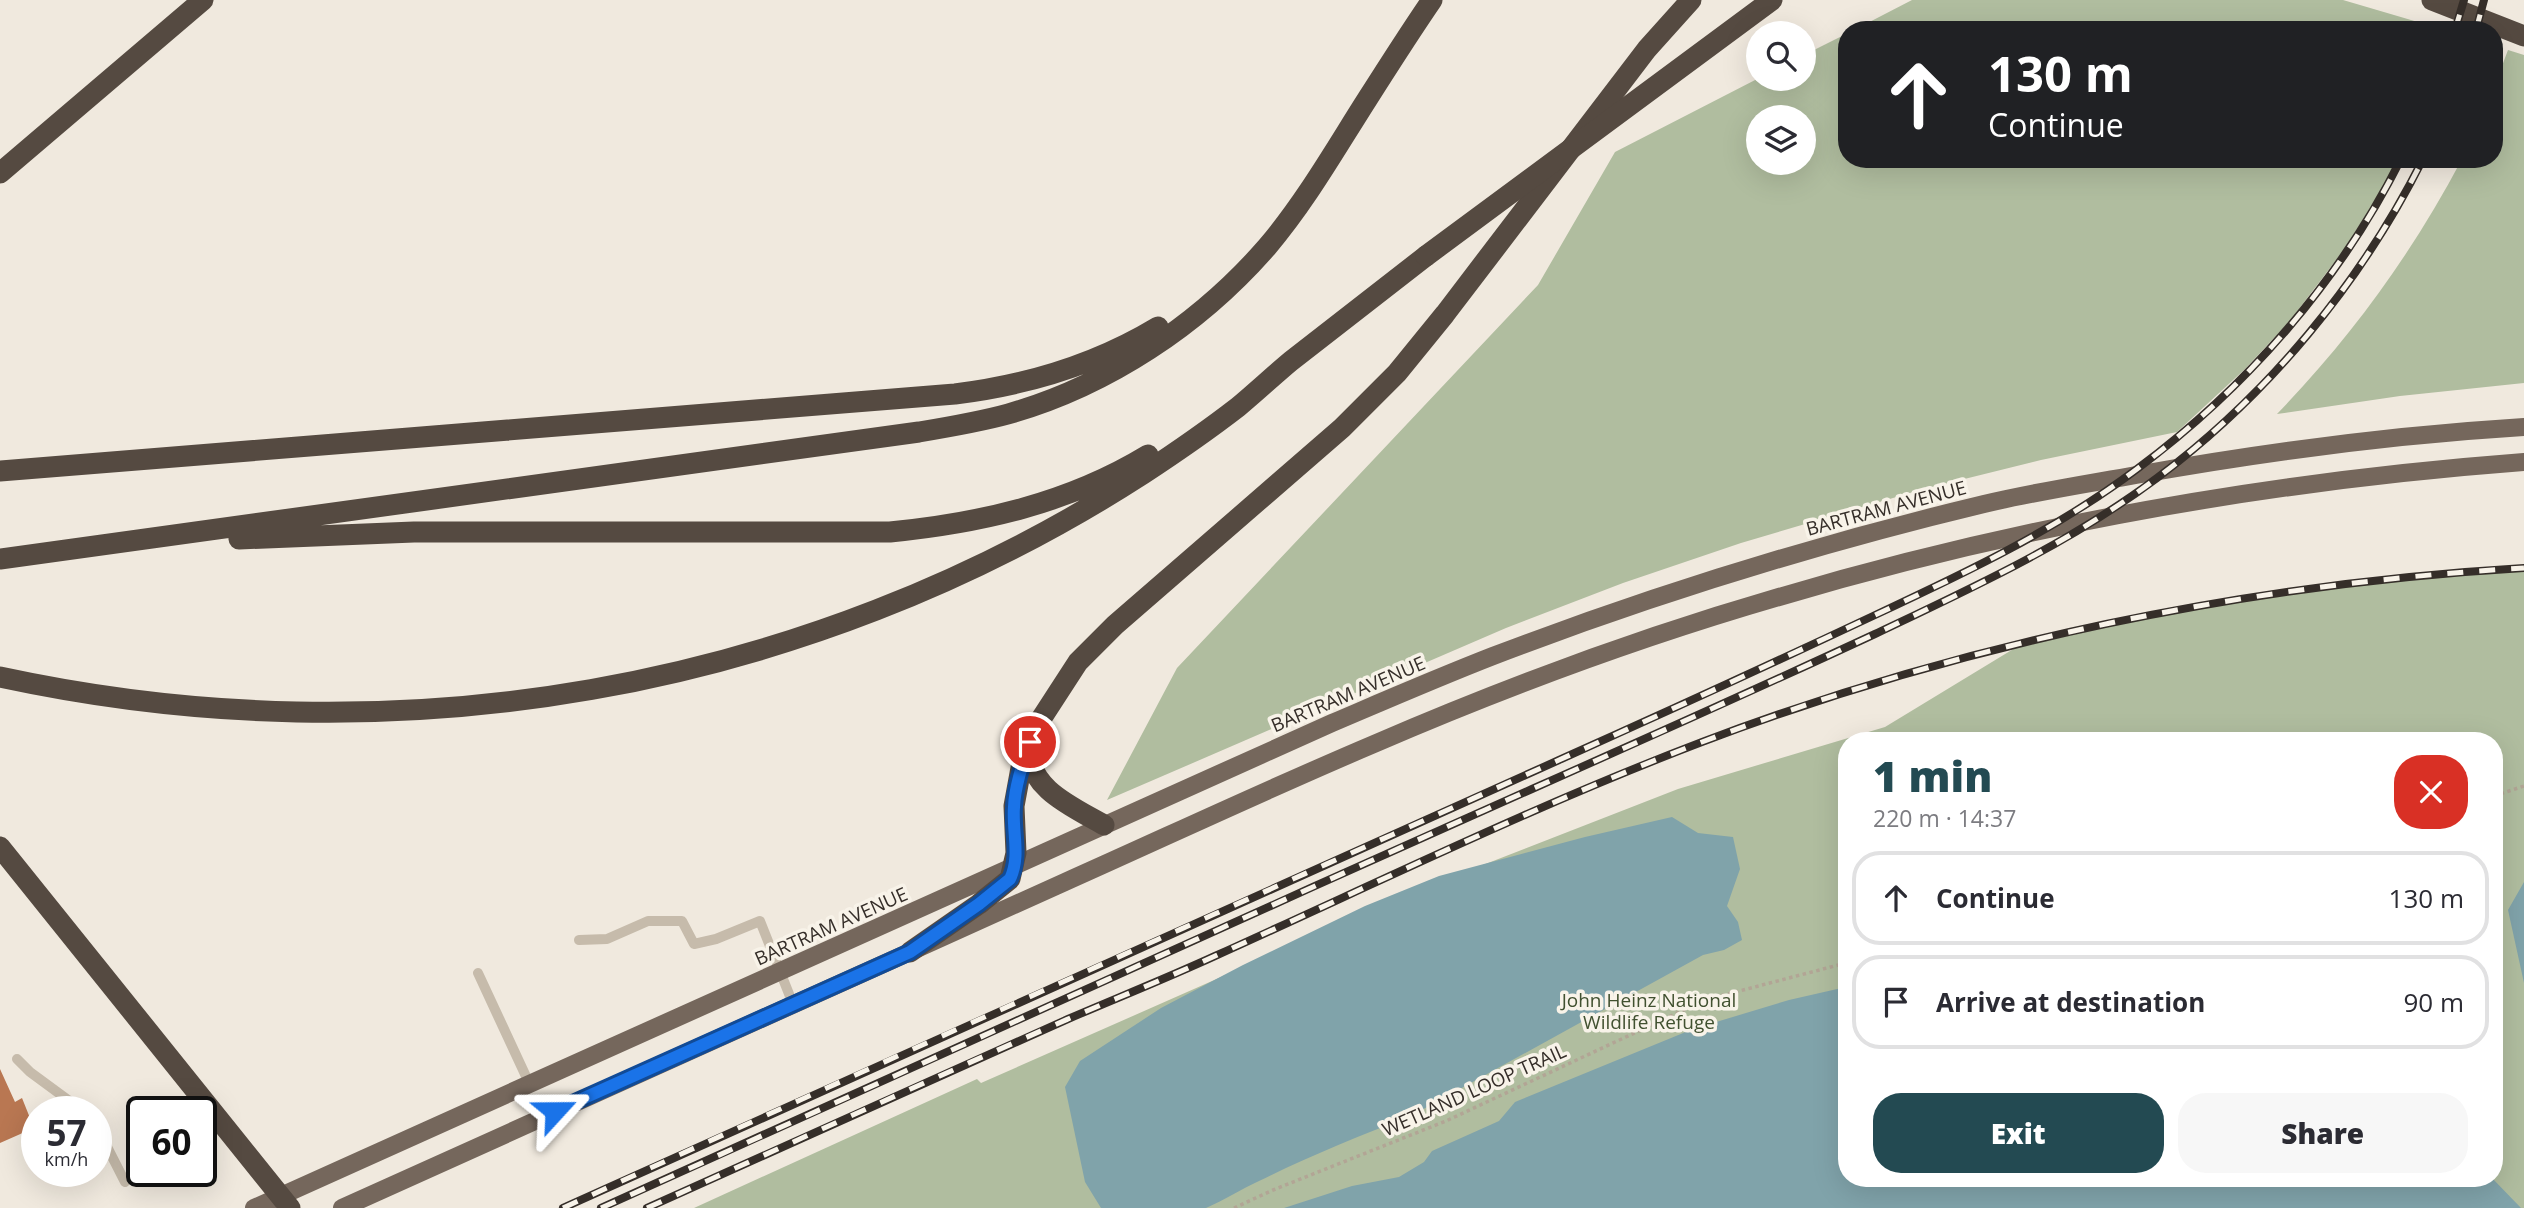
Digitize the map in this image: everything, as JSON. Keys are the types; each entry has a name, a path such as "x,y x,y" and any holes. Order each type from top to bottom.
{"highway":[{"path":"0,173 203,0"},
{"path":"0,559 919,432 981,421 1037,405 1090,382 1135,358 1176,330 1216,298 1267,246 1315,183 1368,96 1432,0"},
{"path":"910,952 1006,882 1014,867 1014,806 1021,768 1030,742 1057,691 1087,651 1342,428 1398,373 1593,118 1666,26 1691,0"},
{"path":"0,677 77,692 176,706 277,713 354,713 510,703 604,688 701,667 804,636 895,603 977,567 1049,530 1179,450 1241,405 1287,364 1426,256 1772,0"},
{"path":"2432,0 2486,21"},
{"path":"2503,28 2524,36"},
{"path":"0,471 942,396 1005,387 1052,375 1095,359 1139,338 1178,313 1212,285 1273,220 1368,96"},
{"path":"0,569 192,544 317,535 414,532 890,532 947,526 1031,507 1111,475 1161,447 1232,397 1287,364"},
{"path":"1030,742 1029,756 1036,777 1059,798 1104,825"},
{"path":"0,847 285,1202"}],"main road":[{"name":"BARTRAM AVENUE","path":"254,1208 285,1202 530,1085 1332,723 1491,657 1662,596 1815,548 1987,503 2187,466 2380,440 2524,427"},
{"path":"342,1208 1360,750 1572,665 1780,596 1986,542 2166,506 2316,482 2524,462"}],"lane":[{"path":"579,940 607,939 648,921 682,921 694,944 716,939 760,920 793,1004"},
{"path":"478,972 530,1085"},
{"path":"17,1059 63,1096"},
{"path":"112,1157 125,1182"}],"path":[{"path":"2503,793 2524,786"},
{"name":"WETLAND LOOP TRAIL","path":"1234,1208 1446,1121 1705,1000 1838,964"}],"green space":[{"path":"1912,0 2343,0 2414,21 1871,21"},
{"path":"1838,38 1838,168 2394,168 2346,247 2289,322 2246,368 2177,432 2041,460 1920,490 1741,543 1623,583 1506,628 1107,800 1177,668 1538,285 1615,152 1746,85 1746,91 1816,91 1816,49"},
{"path":"2508,50 2524,55 2524,383 2400,396 2277,414 2330,355 2378,293 2422,228 2457,168 2503,168 2503,63"},
{"name":"John Heinz National Wildlife Refuge","path":"2524,570 2524,1208 694,1208 977,1079 981,1083 1416,891 1678,789 1838,741 1838,1187 2503,1187 2503,732 1868,732 1885,727 2015,648 2172,612 2349,584"}],"water":[{"path":"1672,817 1698,833 1733,837 1740,869 1727,906 1738,922 1742,940 1724,950 1703,955 1409,1117 1296,1164 1206,1208 1101,1208 1085,1182 1065,1087 1080,1061 1161,1008 1365,906 1439,876"},
{"path":"2524,882 2524,983 2508,910"},
{"path":"1838,989 1838,1187 2501,1187 2521,1208 1284,1208 1352,1186 1399,1177 1424,1162 1432,1151 1499,1121 1515,1102 1693,1029 1789,1000"}],"building":[{"path":"0,1069 15,1102 21,1099 21,1134 0,1143"}],"railway":[{"path":"2458,21 2464,0"},
{"path":"2478,21 2484,0"},
{"path":"563,1208 1716,689 1942,583 2042,531 2075,512 2137,469 2216,404 2287,329 2319,289 2349,248 2396,168"},
{"path":"601,1208 1875,634 2055,544 2124,501 2198,446 2274,373 2341,293 2371,249 2418,168"},
{"path":"647,1208 1518,818 1640,766 1801,707 1901,675 2003,648 2210,604 2419,576 2524,568"}],"route":[{"path":"555,1111 910,952 979,904 1012,875 1016,853 1014,806 1021,768 1030,742"}]}
